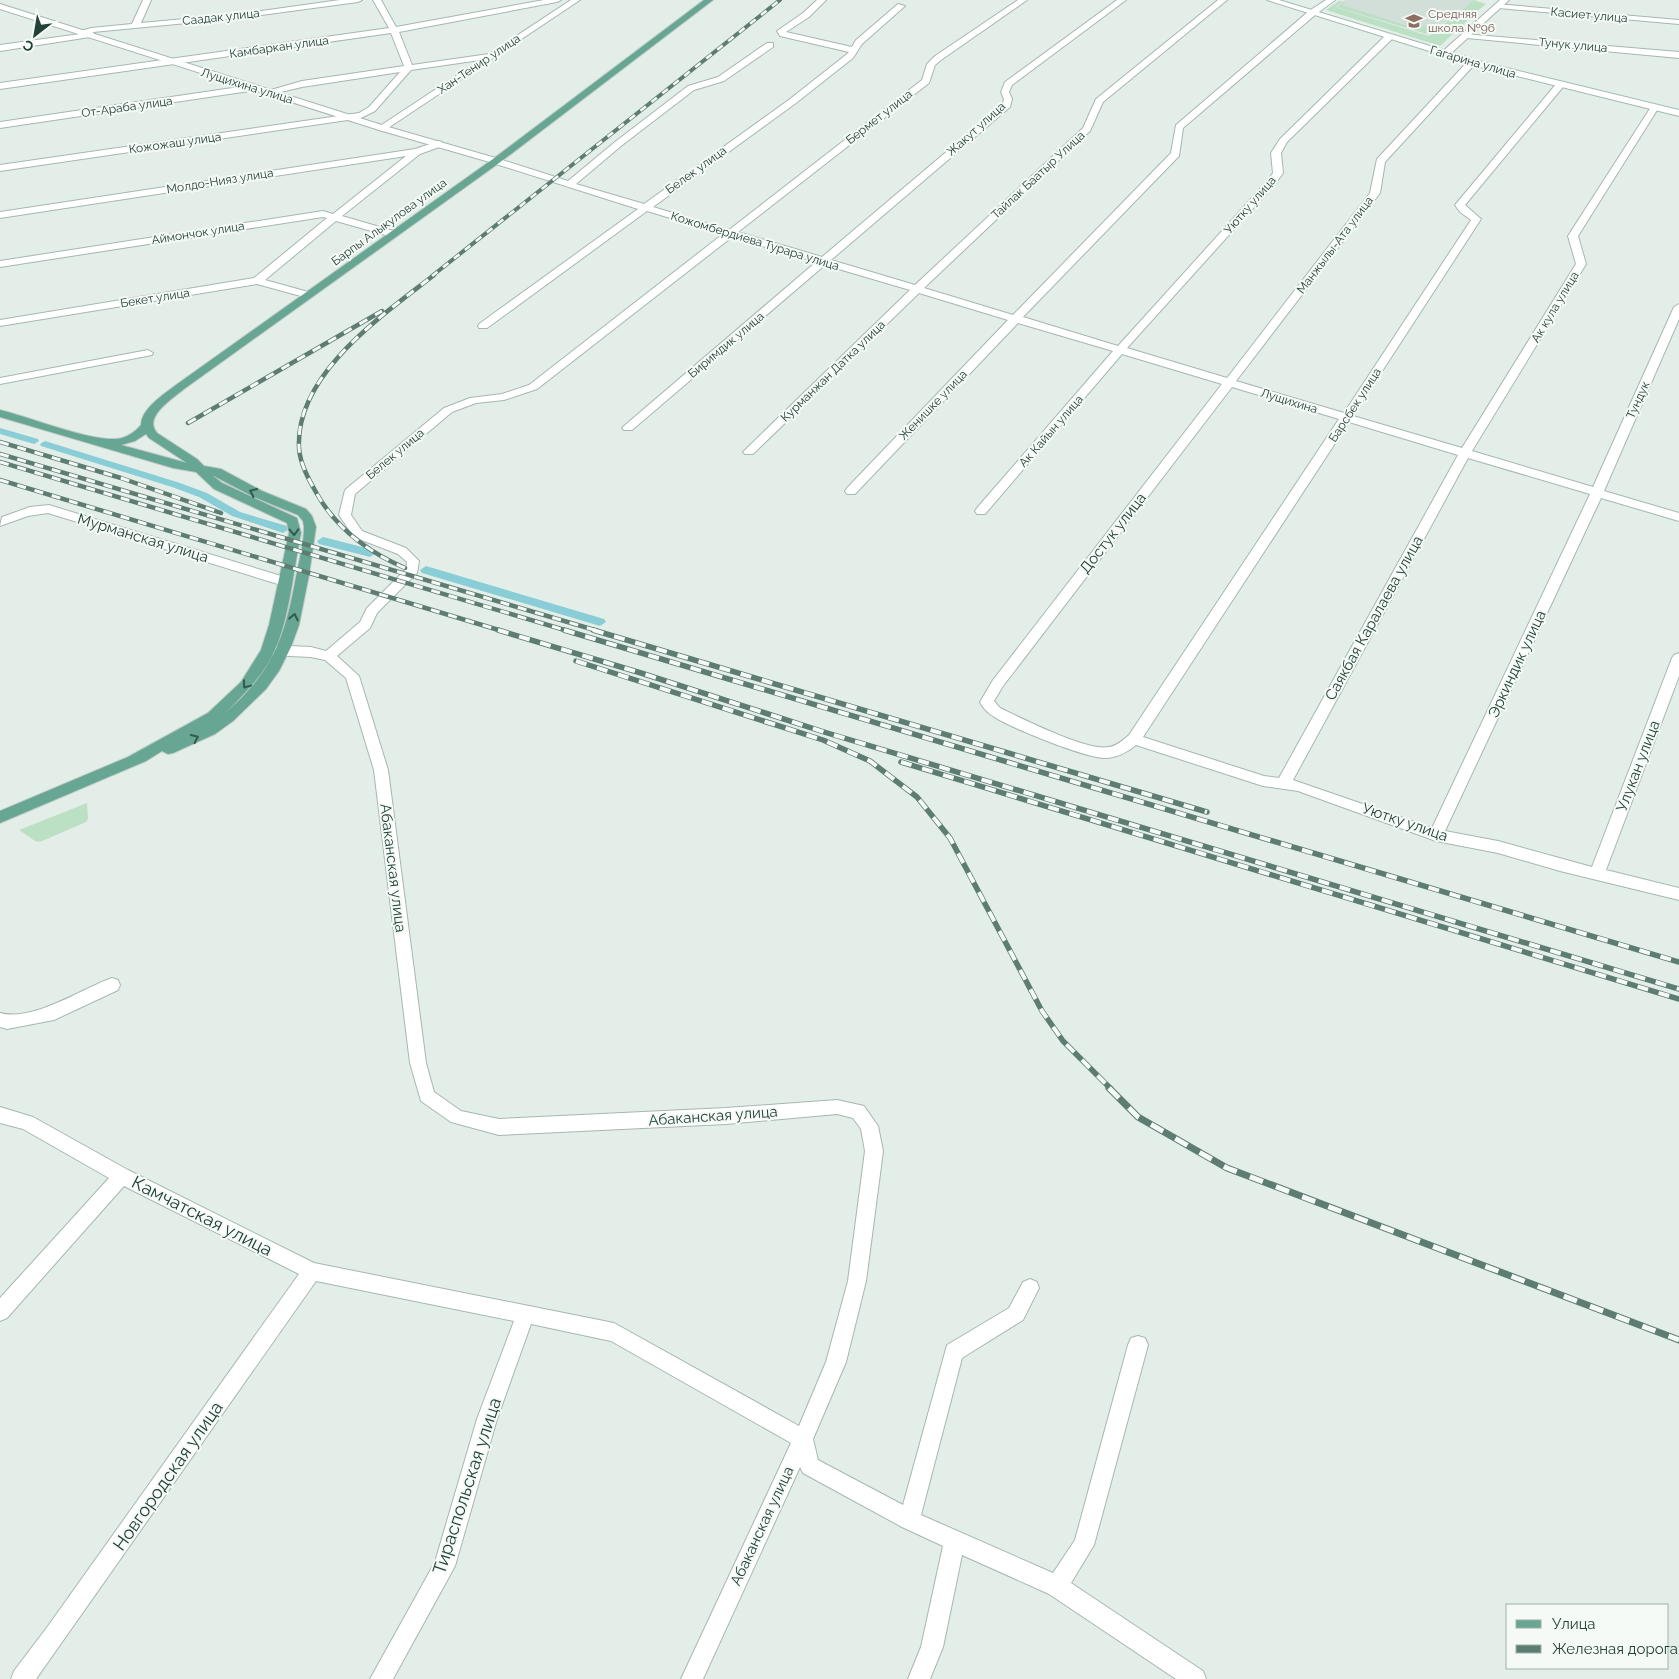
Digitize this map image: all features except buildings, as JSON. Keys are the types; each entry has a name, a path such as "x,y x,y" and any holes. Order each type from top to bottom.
{"main road":[{"name":"Барпы Алыкулова улица","path":"146,427 149,414 159,404 496,161 709,0"},
{"path":"0,413 177,465 217,472 252,491 307,516 310,527 292,627 283,650 260,689 222,723 180,745 132,760"},
{"path":"0,817 132,760 199,724 225,706 246,685 268,650 276,626 295,533 293,521 232,494 209,480 200,469 158,440 148,432 146,427 130,440 113,444 101,443"}],"street":[{"path":"136,26 147,0"},
{"name":"Саадак улица","path":"0,48 87,34 91,30 239,16 358,0"},
{"path":"377,0 394,30 409,67"},
{"name":"Камбаркан улица","path":"0,86 394,30 557,0"},
{"name":"Хан-Тенир улица","path":"382,128 576,0"},
{"path":"822,0 806,16 781,31 783,34 853,50"},
{"name":"Бермет улица","path":"729,233 926,81 931,64 938,58 1023,0"},
{"name":"Жакут улица","path":"824,262 1007,105 1008,99 1005,92 1008,84 1122,0"},
{"name":"Тайлак Баатыр Улица","path":"917,289 1087,129 1099,101 1223,0"},
{"name":"Гагарина улица","path":"1271,0 1472,62 1679,113"},
{"name":"Женишке улица","path":"851,491 1176,154 1179,127 1312,13 1331,0"},
{"path":"1445,54 1502,3"},
{"name":"Касиет улица","path":"1502,3 1679,22"},
{"name":"Лущихина улица","path":"0,6 253,88 496,161"},
{"name":"Белек улица","path":"483,326 793,101 850,56 858,42 901,6"},
{"name":"Тунук улица","path":"1467,36 1679,54"},
{"name":"Уютку улица","path":"1120,350 1272,182 1278,173 1276,153 1283,141 1389,37"},
{"path":"569,185 618,144 691,88 721,79 770,45"},
{"path":"268,92 302,84 491,55"},
{"name":"Манжылы-Ата улица","path":"1229,383 1375,193 1380,161 1472,62"},
{"path":"350,118 361,116 372,109 409,67"},
{"name":"Барсбек улица","path":"1134,739 1469,232 1476,219 1463,210 1460,205 1560,85"},
{"name":"От-Араба улица","path":"0,125 253,88"},
{"name":"Ак кула улица","path":"1465,453 1581,264 1573,236 1655,107"},
{"name":"Кожожаш улица","path":"0,168 350,118"},
{"name":"Молдо-Нияз улица","path":"0,214 324,164 417,152 439,144"},
{"path":"257,281 335,216 417,152"},
{"name":"Кожомбердиева Турара улица","path":"496,161 644,208 1015,319"},
{"name":"Аймончок улица","path":"0,264 323,214 393,234"},
{"name":"Белек улица","path":"329,656 365,624 372,611 412,570 413,560 402,551 358,534 345,515 349,493 448,410 474,400 504,396 533,387 729,233"},
{"name":"Биримдик улица","path":"628,428 824,262"},
{"name":"Бекет улица","path":"0,323 257,281 308,295"},
{"name":"Курманжан Датка улица","path":"749,452 917,289"},
{"name":"Тундук","path":"1597,493 1679,307"},
{"name":"Лущихина","path":"1015,319 1679,517"},
{"name":"Ак Кайын улица","path":"981,511 1120,350"},
{"path":"0,381 148,353"},
{"path":"0,385 15,379"},
{"name":"Достук улица","path":"1134,739 1127,746 1106,753 1086,750 995,711 987,702 998,684 1229,383"},
{"name":"Саякбая Каралаева улица","path":"1283,784 1465,453"},
{"name":"Эркиндик улица","path":"1436,835 1597,493"},
{"name":"Мурманская улица","path":"0,522 29,511 49,509 286,582"},
{"path":"268,650 329,656"},
{"name":"Абаканская улица","path":"329,656 352,676 381,770 418,1063 426,1096 457,1117 499,1127 726,1116 837,1107 858,1111 869,1126 874,1151 857,1281 836,1362 803,1439 692,1679"},
{"name":"Улукан улица","path":"1597,873 1679,658"},
{"name":"Уютку улица","path":"1134,739 1263,781 1299,786 1436,835 1498,847 1560,866 1597,873 1679,894"},
{"path":"0,1020 6,1022 48,1015 112,985"},
{"path":"0,1115 27,1122 122,1176"},
{"name":"Камчатская улица","path":"0,1312 122,1176 312,1271 614,1332 803,1439"},
{"name":"Новгородская улица","path":"22,1679 56,1634 312,1271"},
{"path":"910,1520 954,1352 1016,1314 1030,1288"},
{"name":"Тираспольская улица","path":"381,1679 444,1566 487,1418 526,1313"},
{"path":"1057,1586 1084,1545 1138,1345"},
{"path":"803,1439 810,1466 910,1520 1057,1586 1195,1679"},
{"path":"919,1679 932,1648 955,1540"}],"shaded area":[{"name":"Средняя школа №96","path":"1345,0 1474,0 1429,35 1335,7"}],"green space":[{"path":"1474,0 1486,4 1474,14 1467,13 1463,17 1468,19 1466,22 1440,46 1326,10 1339,1 1343,1 1335,7 1429,36"},
{"path":"1346,2 1342,5 1408,26 1438,27 1428,34 1337,7"},
{"path":"87,803 88,819 86,822 40,842 35,841 19,830"}],"waterway":[{"path":"0,431 34,441"},
{"path":"45,444 176,485 203,495 236,514 283,529"},
{"path":"323,541 370,553"},
{"path":"426,570 600,622"}],"railway":[{"path":"432,276 780,0"},
{"path":"405,568 366,547 334,518 325,507 308,478 301,460 299,448 302,421 311,395 327,371 368,328 434,275"},
{"path":"188,423 382,311"},
{"path":"0,442 121,478 221,513"},
{"path":"0,454 598,631"},
{"path":"0,462 568,631"},
{"path":"0,480 502,631"},
{"path":"498,630 641,673 824,732 1679,989"},
{"path":"564,630 1679,962"},
{"path":"593,630 1207,812"},
{"path":"576,661 823,740 870,761 917,797 950,838 1042,1011 1063,1041 1111,1089"},
{"path":"901,762 1679,999"},
{"path":"1109,1088 1138,1117 1227,1168 1679,1340"}],"place":[{"name":"Средняя школа №96","path":"1414,21"}]}
